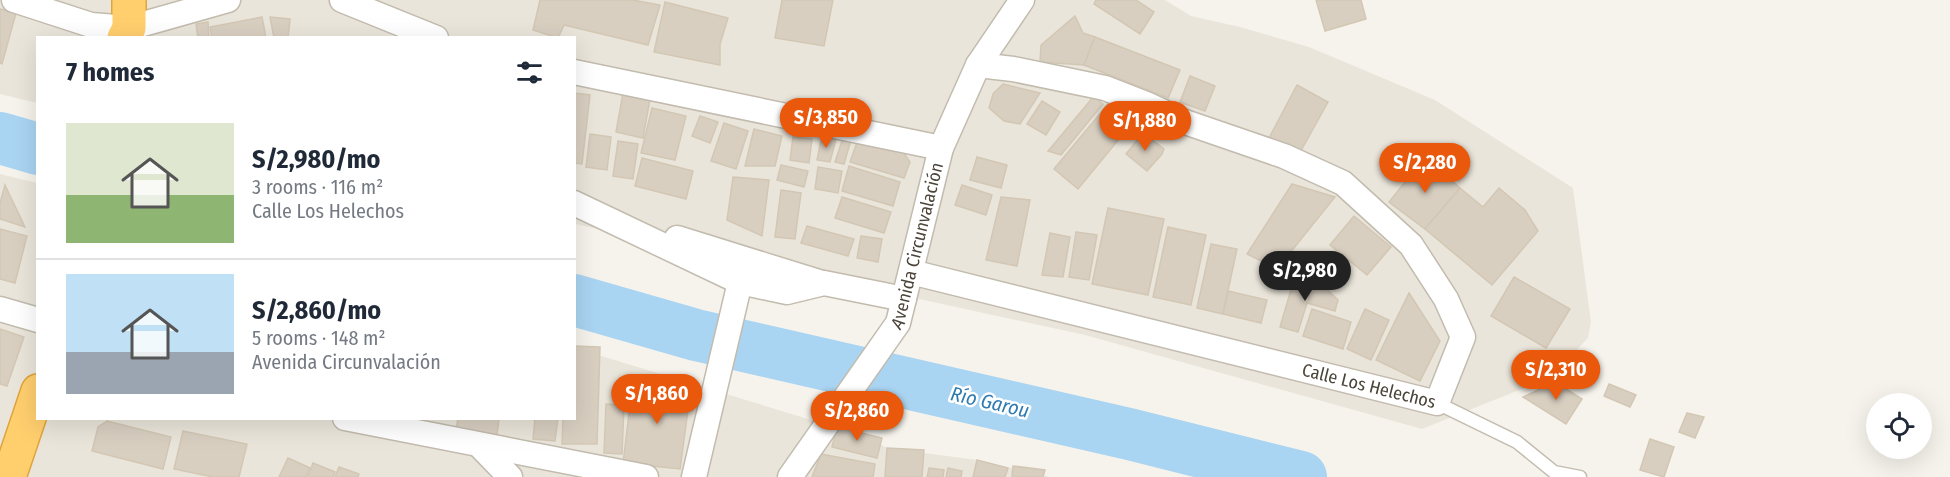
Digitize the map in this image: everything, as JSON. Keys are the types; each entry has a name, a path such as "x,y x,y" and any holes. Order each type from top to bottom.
{"highway":[{"path":"9,477 36,397"}],"street":[{"path":"14,0 91,25 127,22 228,0"},
{"path":"342,0 431,36"},
{"name":"Avenida Circunvalación","path":"790,477 898,323 941,148 978,65 1022,0"},
{"name":"Calle Los Helechos","path":"911,272 1437,404 1463,338 1446,299 1411,245 1343,183 1284,156 1185,122 1105,88 1023,70 978,65"},
{"path":"576,72 941,148"},
{"path":"576,204 740,282 787,292 824,283"},
{"path":"600,215 824,283 903,300"},
{"path":"694,477 740,282"},
{"path":"0,309 36,319"},
{"path":"355,420 646,477"},
{"path":"480,446 510,477"}],"lane":[{"path":"1437,404 1517,442 1554,472 1580,477"}],"shaded area":[{"path":"0,0 1165,0 1191,16 1240,27 1309,47 1435,100 1573,188 1591,322 1588,338 1549,378 1422,429 1085,335 576,224 576,36 36,36 36,103 0,94"},
{"path":"0,174 36,183 36,420 576,420 576,348 864,436 887,448 977,460 1050,477 0,477"}],"building":[{"path":"540,0 633,0 660,5 648,45 564,25 559,36 533,30"},
{"path":"782,0 833,0 824,46 775,38"},
{"path":"1096,0 1136,0 1154,12 1140,34 1094,4"},
{"path":"1316,0 1361,0 1366,19 1325,31"},
{"path":"665,2 728,18 720,44 720,65 654,52"},
{"path":"0,9 16,13 2,64 0,63"},
{"path":"1075,16 1083,33 1095,37 1084,65 1040,62 1041,45"},
{"path":"262,17 266,36 212,36 210,27"},
{"path":"270,17 290,19 288,36 274,36"},
{"path":"208,22 209,36 198,36 196,24"},
{"path":"1095,37 1180,70 1168,98 1084,65"},
{"path":"1190,76 1215,86 1205,111 1180,102"},
{"path":"1003,84 1040,93 1020,124 1004,121 989,108 993,94"},
{"path":"1297,85 1328,102 1298,156 1268,140"},
{"path":"576,93 590,95 582,164 576,163"},
{"path":"623,93 650,99 643,138 616,132"},
{"path":"1094,96 1103,104 1061,155 1048,151"},
{"path":"1113,98 1137,117 1078,189 1054,169"},
{"path":"1042,101 1060,112 1046,135 1027,124"},
{"path":"652,108 686,116 675,160 641,153"},
{"path":"700,116 718,122 710,143 692,136"},
{"path":"724,123 748,131 736,169 711,161"},
{"path":"754,129 782,136 775,166 745,166"},
{"path":"1143,133 1164,149 1147,171 1126,154"},
{"path":"590,134 611,137 607,170 586,167"},
{"path":"860,134 899,146 910,162 904,178 850,162"},
{"path":"822,136 836,139 830,162 817,160"},
{"path":"793,137 812,139 809,163 790,160"},
{"path":"843,138 851,140 844,164 835,162"},
{"path":"618,141 638,144 633,179 613,176"},
{"path":"977,157 1007,165 1001,188 970,180"},
{"path":"1425,157 1460,188 1425,229 1389,202"},
{"path":"642,158 693,171 686,199 635,186"},
{"path":"781,165 808,171 804,187 777,180"},
{"path":"849,166 900,182 893,206 842,191"},
{"path":"818,167 842,171 838,193 815,189"},
{"path":"733,177 769,180 762,236 727,220"},
{"path":"1292,184 1335,197 1277,269 1247,254"},
{"path":"5,185 25,227 0,219 0,203"},
{"path":"962,185 992,195 986,215 955,205"},
{"path":"1460,188 1483,207 1499,188 1525,210 1538,231 1492,285 1425,229"},
{"path":"781,190 801,193 795,239 775,237"},
{"path":"842,197 891,212 884,233 835,218"},
{"path":"1001,197 1030,200 1017,266 986,260"},
{"path":"1108,208 1164,219 1148,295 1092,284"},
{"path":"1354,216 1391,247 1367,275 1330,245"},
{"path":"807,226 854,239 848,256 801,243"},
{"path":"1168,227 1206,235 1191,305 1153,297"},
{"path":"0,229 27,236 15,283 0,279"},
{"path":"1076,232 1097,235 1089,280 1069,277"},
{"path":"1050,233 1070,237 1063,277 1042,275"},
{"path":"861,236 882,239 878,262 857,258"},
{"path":"1211,244 1237,249 1223,314 1197,308"},
{"path":"1295,276 1321,284 1338,300 1335,311 1307,303 1298,332 1280,327"},
{"path":"1514,277 1570,309 1546,348 1491,316"},
{"path":"1228,291 1267,300 1261,323 1223,314"},
{"path":"1409,293 1440,341 1420,381 1376,360"},
{"path":"1312,309 1351,322 1343,349 1303,336"},
{"path":"1365,309 1389,320 1371,360 1347,349"},
{"path":"0,329 24,337 7,386 0,384"},
{"path":"576,346 600,347 597,444 562,444 563,420 576,420"},
{"path":"633,381 691,388 680,469 623,463"},
{"path":"1555,382 1582,399 1566,424 1523,397"},
{"path":"1609,384 1636,395 1630,407 1604,396"},
{"path":"606,404 624,405 622,454 604,453"},
{"path":"1687,413 1704,417 1695,438 1679,432"},
{"path":"458,420 499,420 497,436 456,430"},
{"path":"535,420 558,420 555,441 533,439"},
{"path":"107,421 171,437 163,469 92,451 98,427"},
{"path":"837,427 882,438 877,458 832,447"},
{"path":"183,431 247,444 239,477 213,477 174,469"},
{"path":"1650,439 1674,447 1664,477 1640,470"},
{"path":"887,448 924,450 922,477 885,477"},
{"path":"821,454 875,464 873,477 812,477"},
{"path":"288,458 310,468 306,477 279,477"},
{"path":"977,460 1008,468 1005,477 973,477"},
{"path":"313,463 335,472 333,477 308,477"},
{"path":"1013,466 1045,470 1043,477 1012,477"},
{"path":"339,467 359,474 358,477 335,477"},
{"path":"929,468 944,470 943,477 927,477"},
{"path":"948,468 962,471 961,477 946,477"}],"waterway":[{"name":"Río Garou","path":"0,138 36,148"},
{"name":"Río Garou","path":"576,301 696,335 1129,434 1301,477"}]}
